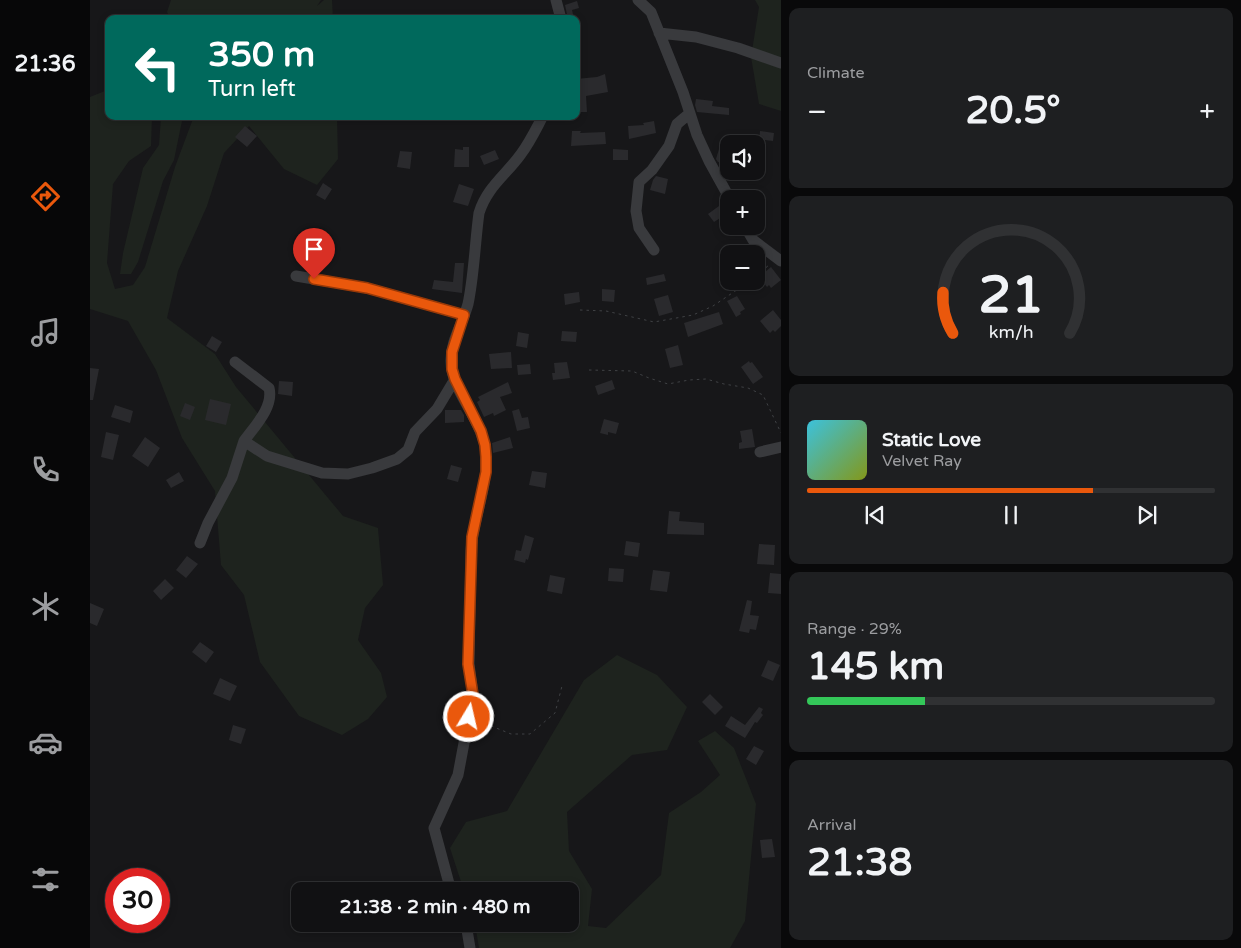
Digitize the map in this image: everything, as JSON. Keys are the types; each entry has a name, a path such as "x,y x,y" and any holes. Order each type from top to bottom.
{"street":[{"path":"556,0 559,15"},
{"path":"638,0 651,12 698,135 709,161 725,190"},
{"path":"659,33 696,37 738,48 781,64"},
{"path":"654,250 639,228 636,211 639,182 652,170 668,146 676,124 690,113"},
{"path":"449,882 434,828 458,775 473,695 468,664 472,537 486,472 485,445 481,431 455,379 451,361 452,352 468,302 478,213 482,201 496,181 523,152 541,120"},
{"path":"750,235 753,240 779,260"},
{"path":"296,276 367,288 464,315"},
{"path":"200,543 208,523 232,478 244,441 266,408 270,392 269,388 235,362"},
{"path":"244,441 267,456 322,474 348,474 372,468 397,459 408,450 415,432 437,409 455,379"},
{"path":"760,452 781,447"},
{"path":"467,932 470,948"}],"path":[{"path":"765,270 779,260"},
{"path":"580,310 606,311 654,322 693,315 713,306 737,290"},
{"path":"590,370 632,371 668,384 706,379 748,388 762,395 781,433"},
{"path":"469,717 511,734 530,734 555,713 562,686"}],"shaded area":[{"path":"171,0 321,0 317,6 324,0 332,0 333,15 168,15 167,12"},
{"path":"755,0 781,0 781,111 759,104 751,57 759,7"},
{"path":"105,91 105,120 152,120 151,146 129,161 113,184 107,263 115,289 133,285 145,267 175,167 193,120 337,120 338,159 317,185 284,169 249,126 224,153 207,206 178,271 167,318 215,354 236,387 343,516 378,528 383,585 365,608 358,640 381,673 387,697 368,719 342,735 299,716 260,662 244,595 221,565 215,491 182,438 156,370 128,321 90,309 90,97"},
{"path":"161,120 182,120 174,160 163,181 138,262 131,274 120,274 123,253 143,168 159,145"},
{"path":"617,655 657,675 687,707 667,750 632,755 567,812 569,851 592,889 588,926 606,928 661,875 669,813 701,792 720,775 698,741 715,731 734,748 756,804 745,921 730,948 479,948 476,932 579,932 579,882 461,882 450,848 466,822 507,811 584,680"}],"building":[{"path":"577,1 579,8 572,10 573,15 567,15 565,5"},
{"path":"605,74 608,92 586,96 587,112 580,112 580,79"},
{"path":"696,99 713,101 712,106 729,108 729,115 697,112"},
{"path":"654,121 656,133 629,139 628,126 644,125 643,123"},
{"path":"245,126 257,136 247,147 235,137"},
{"path":"572,131 581,131 580,133 605,132 606,144 571,146"},
{"path":"760,131 774,133 773,141 765,140 765,135 760,135"},
{"path":"463,147 469,147 469,167 454,167 455,149 463,150"},
{"path":"613,149 628,150 628,160 613,160"},
{"path":"719,149 720,149 720,163 716,159"},
{"path":"495,150 499,159 484,165 480,156"},
{"path":"400,151 412,152 410,169 397,167"},
{"path":"656,176 668,179 665,194 650,190"},
{"path":"323,183 332,189 325,200 316,195"},
{"path":"459,184 474,189 468,206 453,202"},
{"path":"719,206 720,208 720,218 714,222 708,214"},
{"path":"455,263 464,263 462,293 432,289 434,280 453,282"},
{"path":"771,267 781,280 771,288 769,285 767,287 765,284 765,272"},
{"path":"664,274 666,281 647,285 646,278"},
{"path":"602,289 615,290 614,302 602,301"},
{"path":"579,292 580,302 565,305 564,294"},
{"path":"668,295 673,312 659,316 654,299"},
{"path":"737,296 745,309 736,317 727,301"},
{"path":"773,310 781,320 781,326 775,332 773,330 770,333 760,321"},
{"path":"719,312 723,324 688,337 684,323"},
{"path":"562,331 577,332 576,342 561,341"},
{"path":"518,332 529,334 527,348 516,346"},
{"path":"212,336 222,342 216,352 206,346"},
{"path":"678,345 683,365 670,368 665,349"},
{"path":"511,352 512,368 491,369 489,354"},
{"path":"749,361 750,363 752,362 763,377 753,384 741,367"},
{"path":"567,362 570,378 553,380 552,373 555,373 554,363"},
{"path":"530,364 531,374 518,375 517,365"},
{"path":"90,368 99,369 93,400 90,400"},
{"path":"612,380 615,389 598,395 595,386"},
{"path":"279,381 293,382 292,396 278,394"},
{"path":"508,382 512,393 500,397 506,410 494,416 493,413 484,417 477,402 480,400 478,397"},
{"path":"210,399 231,404 226,425 205,420"},
{"path":"185,403 195,407 190,420 180,416"},
{"path":"115,405 133,411 130,423 111,417"},
{"path":"519,409 522,418 528,417 530,428 517,431 512,411"},
{"path":"445,410 461,410 464,415 464,422 445,423"},
{"path":"604,419 619,423 616,434 600,433"},
{"path":"752,429 755,447 739,449 739,443 742,442 740,431"},
{"path":"106,432 119,435 113,460 101,457"},
{"path":"145,437 160,448 148,467 132,456"},
{"path":"510,437 513,448 493,453 492,443"},
{"path":"451,465 462,468 458,482 447,479"},
{"path":"532,471 547,473 545,488 529,485"},
{"path":"179,472 184,481 171,488 166,480"},
{"path":"669,511 680,512 679,521 704,523 704,535 667,534"},
{"path":"525,535 534,538 528,560 526,559 525,563 514,560 516,550 521,551"},
{"path":"626,541 640,543 638,557 624,555"},
{"path":"759,544 775,545 774,565 757,564"},
{"path":"187,556 198,564 186,578 176,570"},
{"path":"609,568 624,569 623,582 608,581"},
{"path":"653,570 670,572 667,592 650,590"},
{"path":"770,573 781,574 781,594 768,593"},
{"path":"550,575 565,578 562,594 547,591"},
{"path":"165,579 174,588 161,600 153,591"},
{"path":"747,600 752,601 750,615 759,616 756,630 750,629 749,633 739,631"},
{"path":"90,603 104,609 97,626 90,623"},
{"path":"200,642 214,652 206,663 192,652"},
{"path":"768,660 780,665 773,681 761,676"},
{"path":"220,678 237,686 230,701 213,694"},
{"path":"710,694 723,707 715,715 702,702"},
{"path":"759,707 763,709 761,713 763,715 757,723 755,722 745,738 725,726 731,716 745,725"},
{"path":"233,725 246,729 241,744 229,740"},
{"path":"754,746 764,751 756,765 746,759"},
{"path":"772,839 775,857 762,858 760,840"}],"route":[{"path":"314,279 367,288 464,315 452,352 452,369 455,379 481,431 486,457 486,472 471,550 468,664 473,695 469,717"}]}
